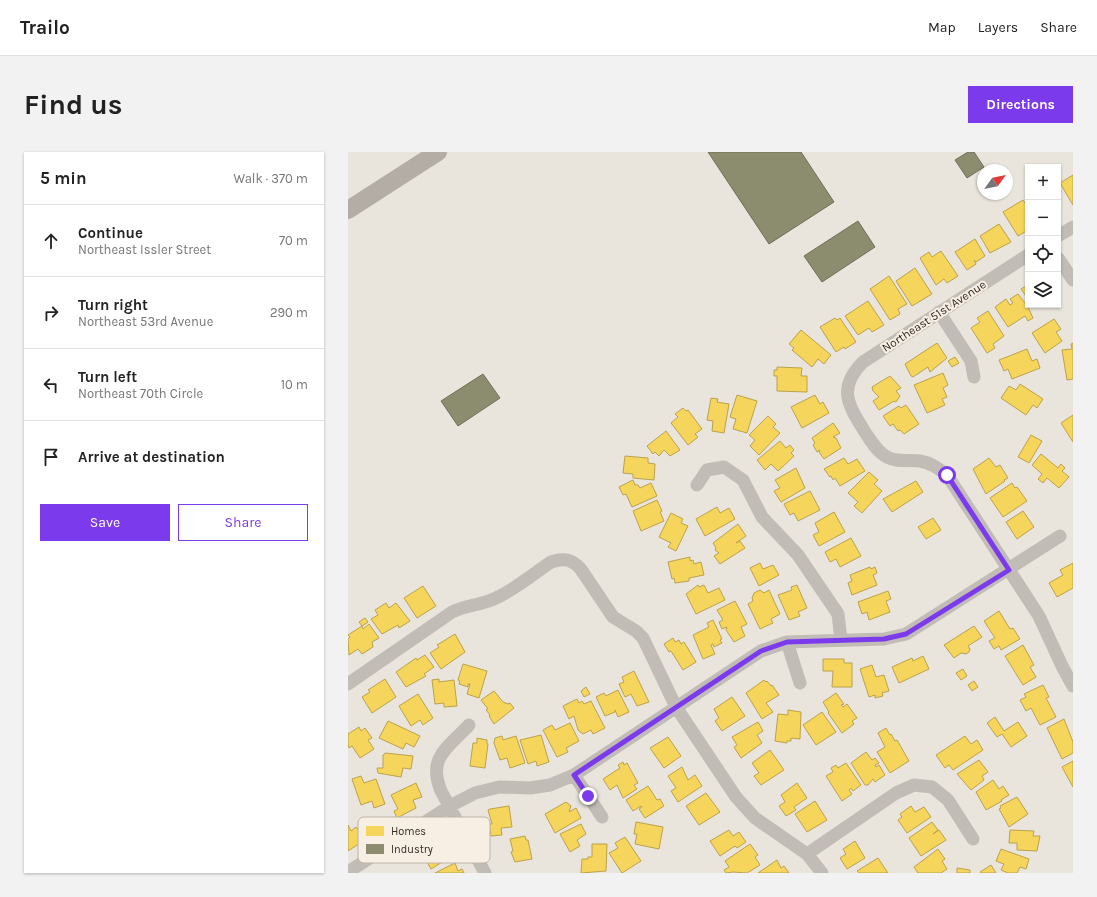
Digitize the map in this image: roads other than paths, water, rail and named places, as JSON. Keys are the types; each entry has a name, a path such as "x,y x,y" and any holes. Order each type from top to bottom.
{"street":[{"path":"348,210 438,152"},
{"path":"1061,234 1073,227"},
{"name":"Northeast 51st Avenue","path":"1009,570 947,475 934,465 920,461 900,461 887,457 875,447 850,408 847,396 848,384 853,371 863,362 1025,257"},
{"path":"1061,262 1073,280"},
{"path":"939,312 971,361 974,377"},
{"path":"697,484 707,470 724,467 743,480 762,517 798,555 838,614 841,640"},
{"path":"433,817 475,793 499,787 530,788 550,785 574,775 761,651 787,642 884,639 906,634 1009,570 1060,536"},
{"path":"348,684 452,612 462,607 486,603 497,598 551,562 560,559 574,562 580,568 613,617 636,631 643,638 676,707 736,797 755,818 807,854 822,873"},
{"path":"1009,570 1039,616 1073,686"},
{"path":"787,642 792,664 800,683"},
{"path":"456,817 435,777 438,760 444,751 469,725"},
{"path":"574,775 602,817"},
{"path":"807,854 896,793 914,784 932,787 948,800 973,839"},
{"path":"348,872 362,863"},
{"path":"480,863 485,873"}]}
